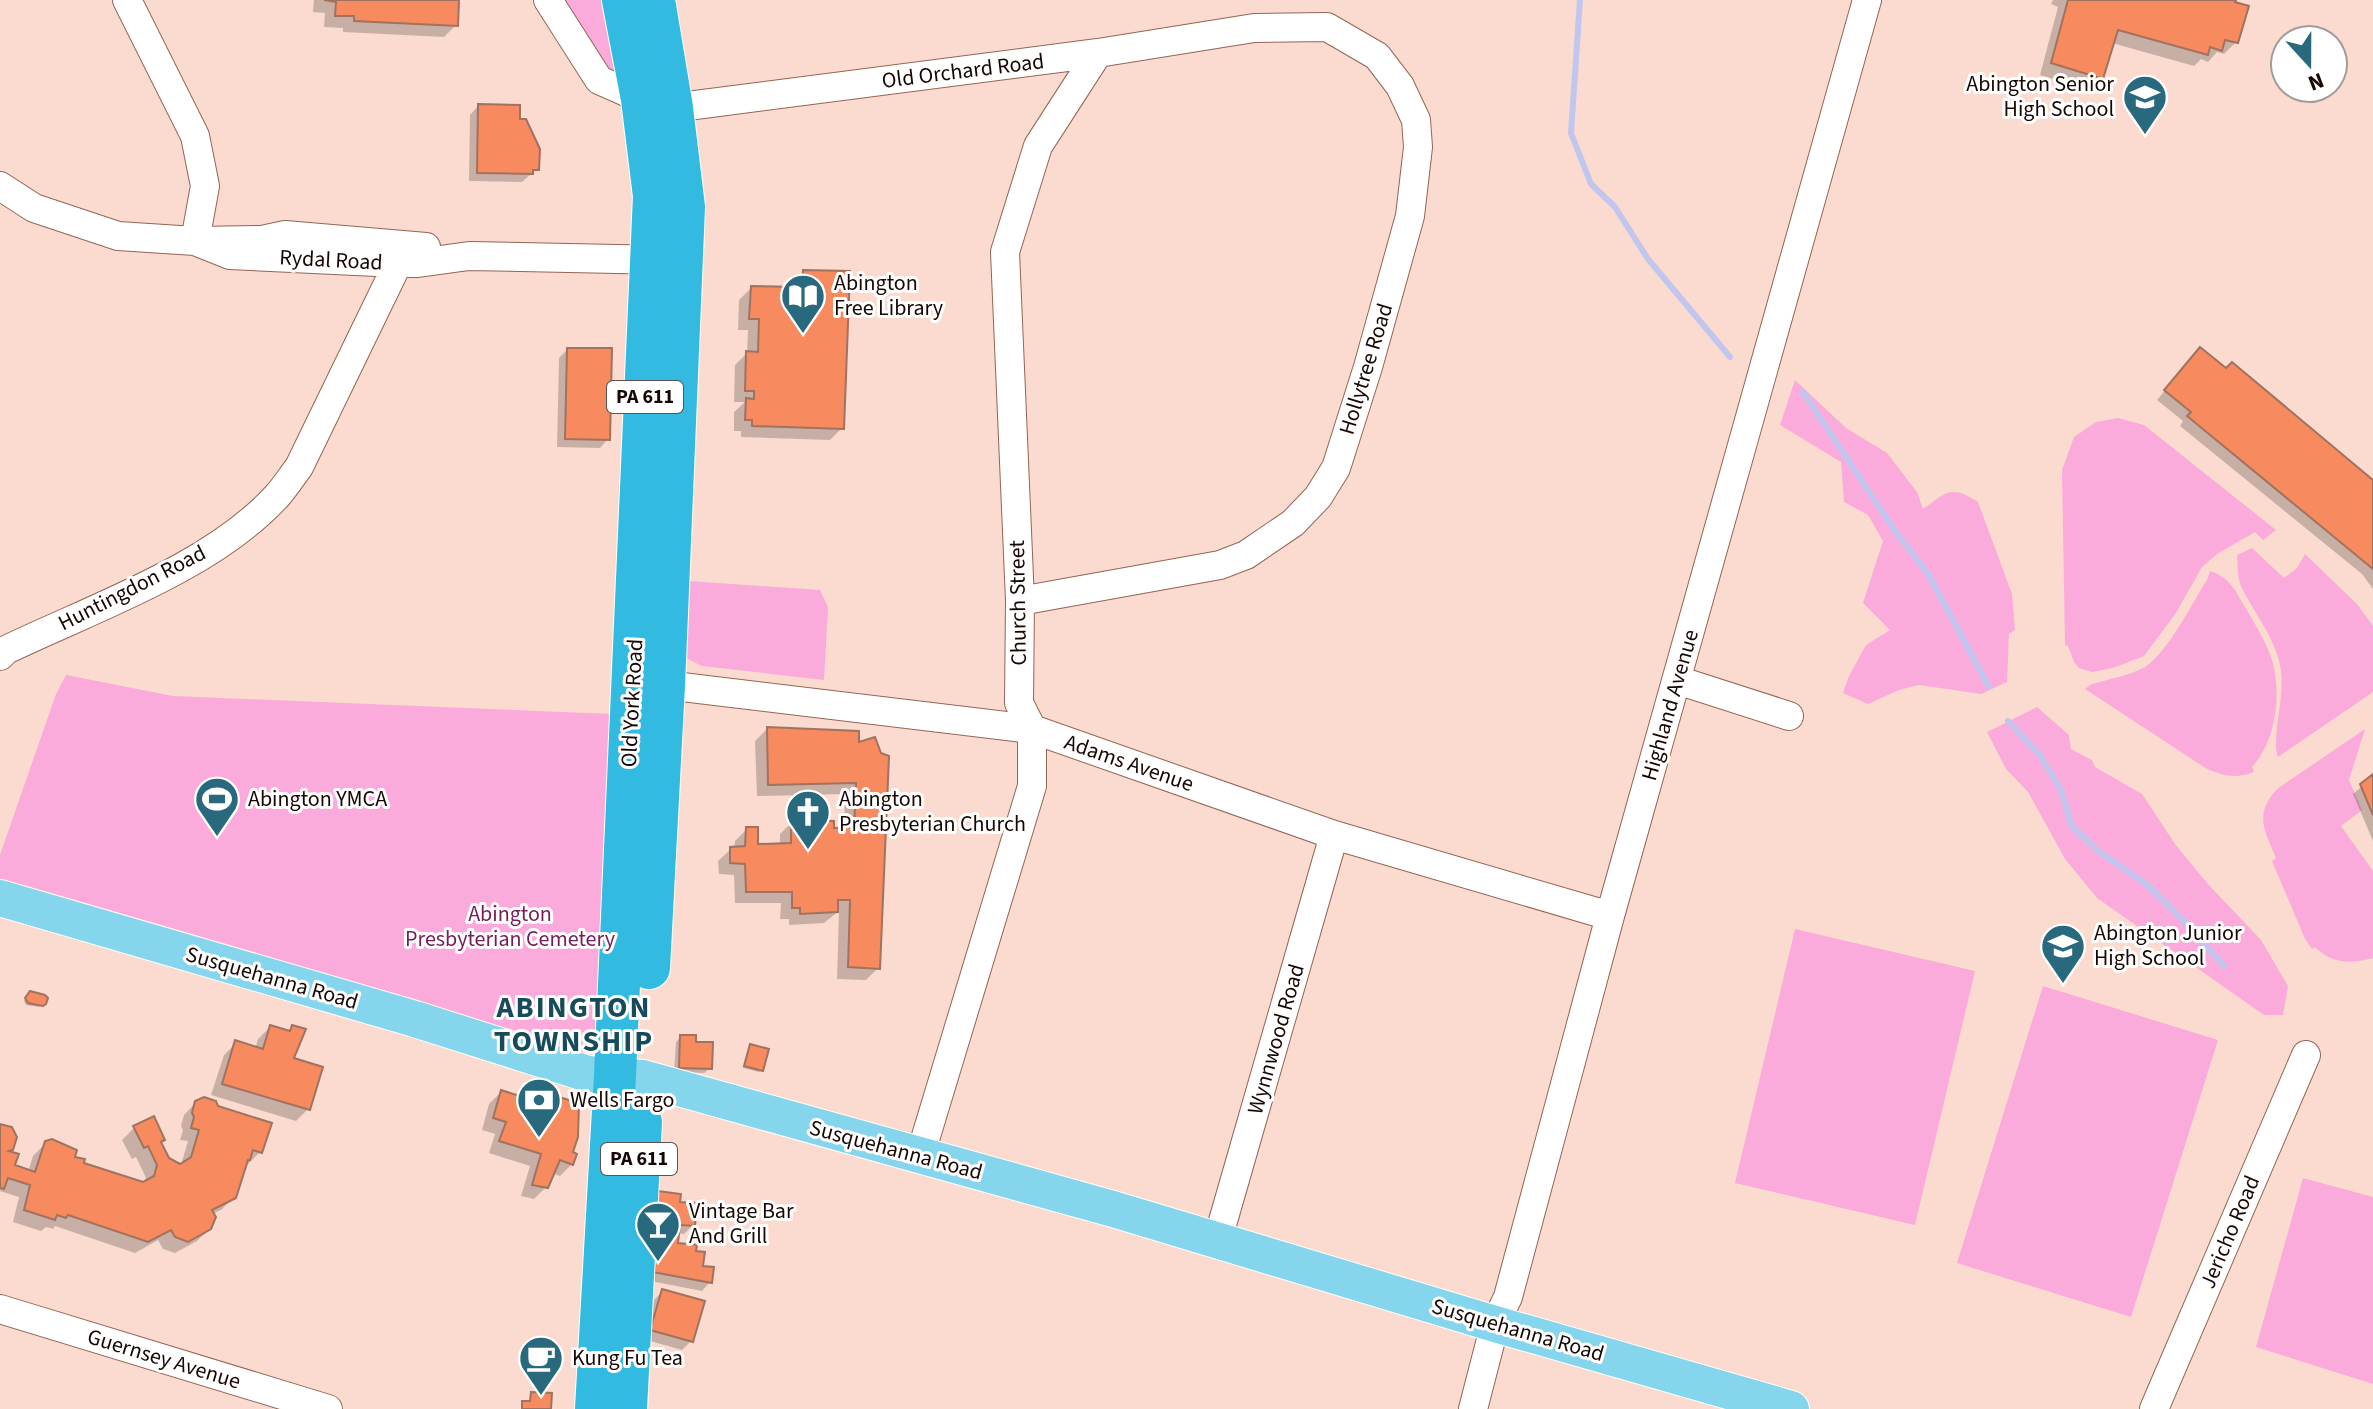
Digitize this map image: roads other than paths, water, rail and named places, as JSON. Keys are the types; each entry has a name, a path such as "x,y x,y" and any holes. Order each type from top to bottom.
{"highway":[{"name":"Old York Road","path":"623,0 657,103 684,207 667,260 629,1077 626,1409"},
{"name":"Old York Road","path":"654,0 657,103"},
{"name":"Old York Road","path":"596,1409 629,1077"}],"main road":[{"name":"Susquehanna Road","path":"0,898 415,1019 588,1074 629,1077 1113,1209 1791,1409"}],"street":[{"path":"127,0 195,136 205,186 195,241"},
{"path":"548,0 599,80 657,103"},
{"name":"Highland Avenue","path":"1473,1409 1495,1324 1508,1297 1610,916 1867,0"},
{"name":"Hollytree Road","path":"1020,601 1190,572 1246,555 1293,523 1318,497 1336,468 1410,216 1418,147 1416,120 1400,86 1377,56 1327,27 1254,28"},
{"name":"Old Orchard Road","path":"657,103 1098,53 1254,28"},
{"name":"Church Street","path":"920,1156 1032,786 1032,729 1019,703 1020,601 1005,252 1038,146 1098,53"},
{"name":"Rydal Road","path":"0,186 34,208 118,236 195,241 230,255 417,245 469,256"},
{"name":"Rydal Road","path":"337,249 398,263 469,256 667,260"},
{"name":"Huntingdon Road","path":"0,656 6,650 134,592 199,558 277,496 299,467 398,263"},
{"path":"1677,680 1789,716"},
{"name":"Adams Avenue","path":"648,682 1032,729 1334,835 1610,916"},
{"name":"Wynnwood Road","path":"1217,1242 1334,835"},
{"name":"Jericho Road","path":"2154,1409 2306,1055"},
{"name":"Guernsey Avenue","path":"0,1309 328,1409"}],"waterway":[{"path":"1580,0 1571,133 1591,184 1615,207 1648,259 1730,357"},
{"path":"1803,392 1895,531 1928,574 1989,687"},
{"path":"2008,721 2039,754 2060,788 2072,826 2097,850 2146,884 2224,966"}],"place":[{"name":"Abington Senior High School","path":"2145,136"},
{"name":"Abington Free Library","path":"803,335"},
{"name":"Abington YMCA","path":"217,838"},
{"name":"Abington Presbyterian Church","path":"808,851"},
{"name":"Abington Junior High School","path":"2063,985"},
{"name":"Wells Fargo","path":"539,1139"},
{"name":"Vintage Bar And Grill","path":"658,1263"},
{"name":"Kung Fu Tea","path":"541,1397"}],"district":[{"name":"ABINGTON TOWNSHIP","path":"574,1024"}],"park label":[{"name":"Abington Presbyterian Cemetery","path":"510,926"}]}
